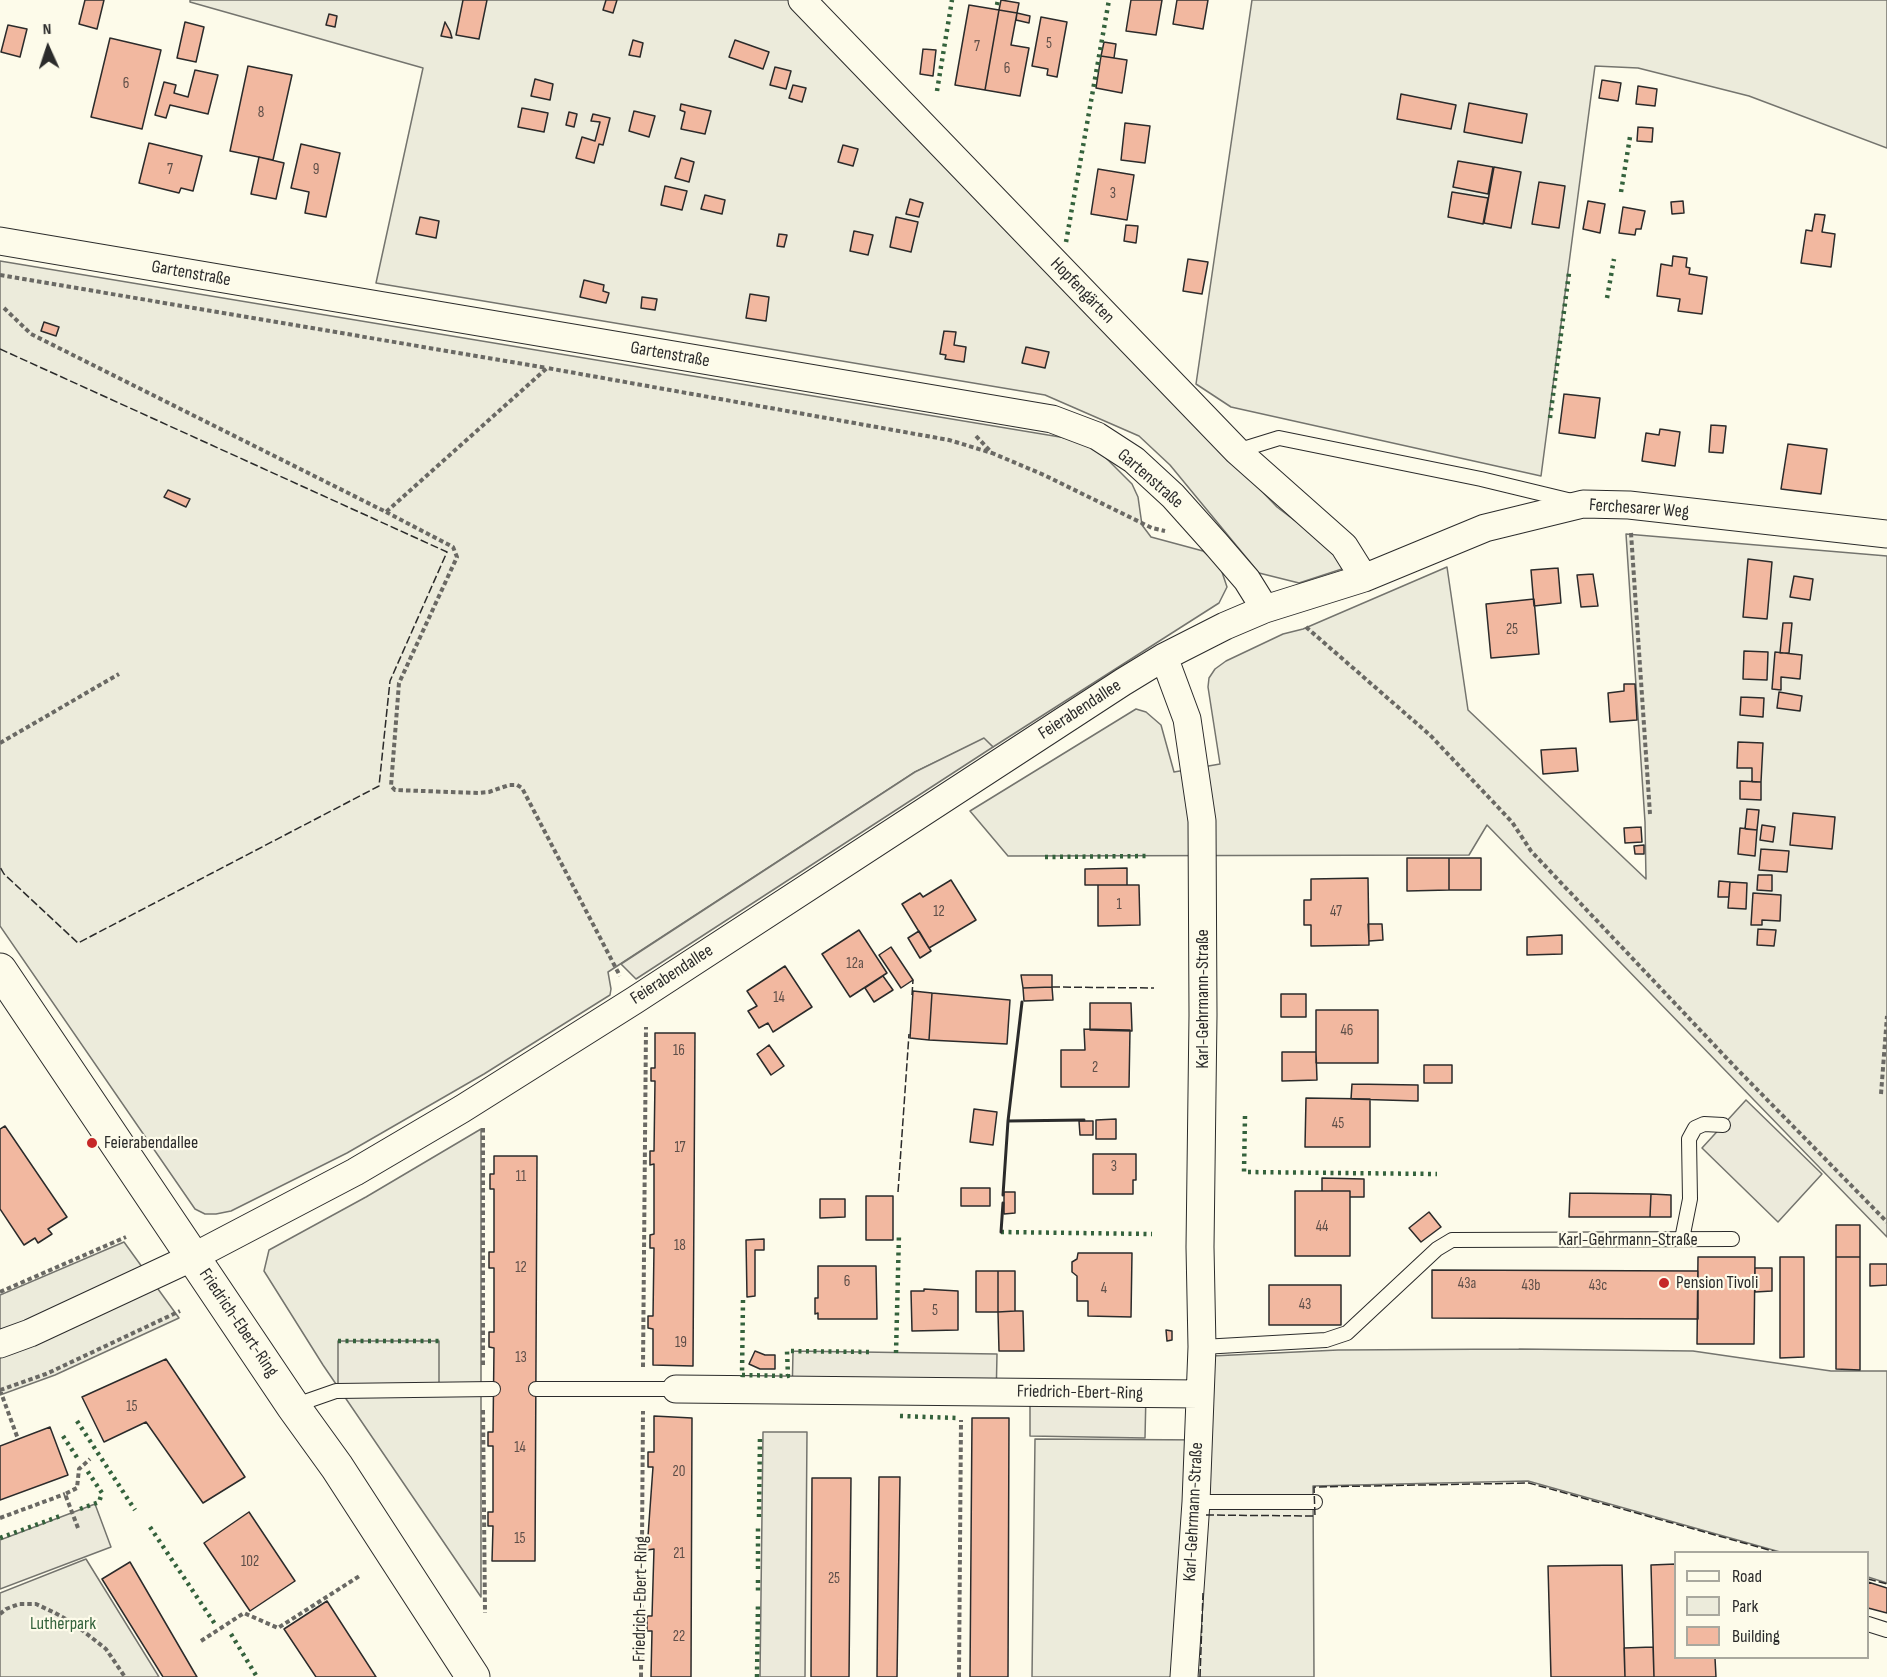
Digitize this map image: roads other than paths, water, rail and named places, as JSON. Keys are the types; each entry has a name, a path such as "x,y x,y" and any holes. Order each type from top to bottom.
{"main road":[{"name":"Friedrich-Ebert-Ring","path":"0,970 343,1477 473,1677"}],"street":[{"name":"Hopfengärten","path":"802,0 1238,451 1344,546 1364,578"},
{"name":"Gartenstraße","path":"0,241 1052,419 1096,436 1134,460 1173,496 1216,544 1247,580 1265,609"},
{"name":"Ferchesarer Weg","path":"1333,589 1485,528 1583,504 1629,505 1887,534"},
{"name":"Feierabendallee","path":"0,1344 30,1333 194,1257 355,1173 640,1008 940,800 1164,657 1225,626 1265,609 1333,589"},
{"name":"Karl-Gehrmann-Straße","path":"1164,657 1187,719 1202,821 1203,1015 1200,1246 1202,1347 1196,1502 1184,1677"},
{"name":"Friedrich-Ebert-Ring","path":"676,1389 1199,1394"}],"lane":[{"path":"1238,451 1279,438 1481,479 1583,504"},
{"path":"1682,1239 1690,1199 1689,1139 1695,1128 1704,1124 1723,1125"},
{"name":"Karl-Gehrmann-Straße","path":"1202,1347 1326,1340 1347,1333 1437,1249 1452,1240 1732,1239"},
{"path":"293,1406 336,1391 493,1389"},
{"path":"536,1389 676,1389"},
{"path":"1196,1502 1315,1502"},
{"path":"1869,1624 1887,1629"}],"place":[{"name":"Feierabendallee","path":"92,1143"},
{"name":"Pension Tivoli","path":"1664,1283"}],"park label":[{"name":"Lutherpark","path":"63,1624"}]}
